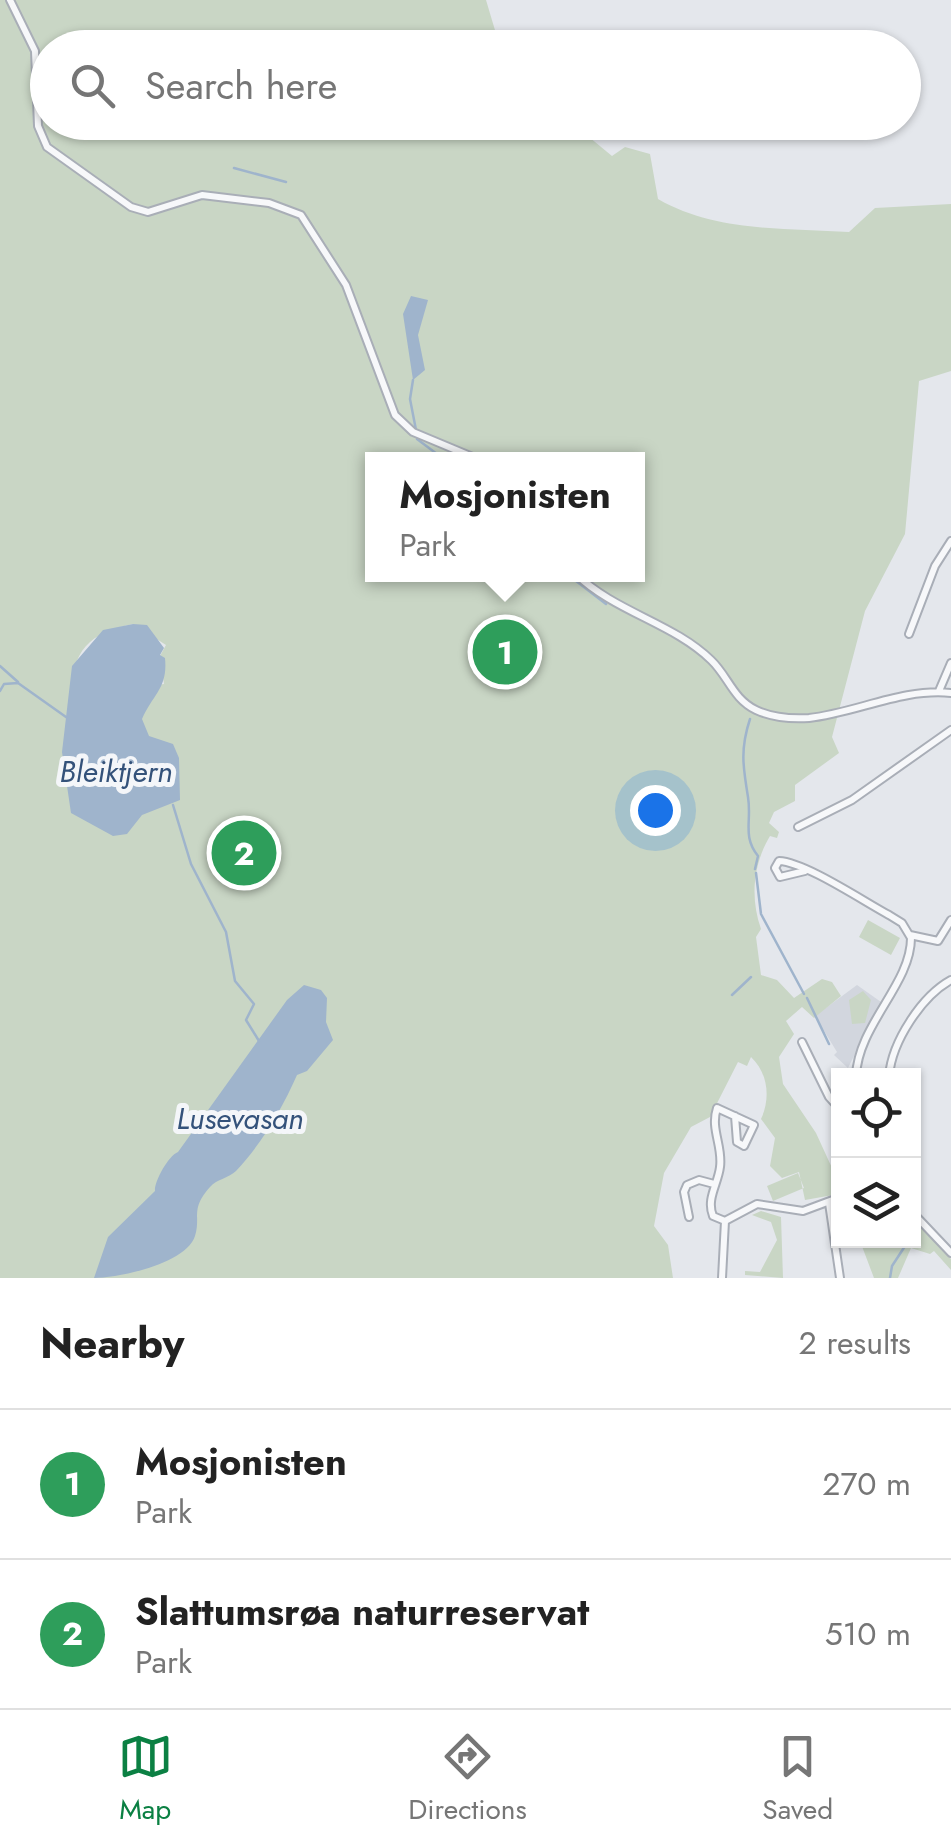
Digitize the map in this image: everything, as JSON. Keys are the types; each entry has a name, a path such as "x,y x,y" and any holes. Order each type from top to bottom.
{"street":[{"path":"10,0 30,41"},
{"path":"44,140 47,147 131,206 148,212 202,195 269,203 301,215 346,285 394,415 413,432 467,452"},
{"path":"909,634 935,566 951,541"},
{"path":"586,582 612,602 708,657 742,700 764,712 807,718 951,692"},
{"path":"939,692 951,663"},
{"path":"798,827 852,800 951,730"},
{"path":"805,871 897,919 910,936 938,941 951,920"},
{"path":"858,1068 863,1042 908,956 910,936"},
{"path":"891,1068 924,1000 951,980"},
{"path":"802,1042 831,1100"},
{"path":"726,1221 710,1210 720,1163 714,1114 717,1108 735,1116 754,1125 744,1146 738,1142 735,1116"},
{"path":"689,1217 684,1192 687,1185 699,1180 714,1184"},
{"path":"726,1221 757,1204 803,1211 829,1203 840,1278"},
{"path":"722,1278 726,1221"},
{"path":"921,1222 951,1254"}],"shaded area":[{"path":"857,985 881,1002 848,1068 834,1055 837,1052 815,1016"}],"green space":[{"path":"0,0 486,0 495,30 30,30 30,140 593,140 612,156 625,147 650,154 658,199 680,210 726,223 849,232 875,208 951,204 951,371 919,381 905,534 865,611 832,737 839,753 795,785 795,801 774,812 769,823 779,832 777,838 770,836 764,847 755,881 761,975 777,980 794,998 822,979 832,982 841,996 814,1018 802,1007 786,1021 794,1034 779,1057 783,1084 816,1133 831,1166 831,1195 805,1200 799,1172 782,1178 770,1166 775,1138 761,1119 766,1084 751,1057 747,1066 738,1062 710,1117 691,1127 664,1173 654,1226 668,1245 673,1278 0,1278","holes":["133,624 166,645 160,656 164,684 71,696 79,655 105,633"]},
{"path":"868,920 900,938 891,955 859,937"},
{"path":"863,991 871,1000 865,1023 852,1024 849,1000"},
{"path":"798,1173 804,1188 773,1201 767,1186"},
{"path":"761,1211 781,1217 783,1278 745,1275 745,1271 760,1272 777,1240 771,1222 752,1215"},
{"path":"921,1227 951,1259 951,1270 934,1251 930,1254 911,1248 921,1248"},
{"path":"863,1248 911,1248 898,1278 874,1278"}],"water":[{"path":"411,296 428,300 418,335 425,370 413,380 403,314"},
{"name":"Bleiktjern","path":"147,625 164,648 160,655 165,658 164,677 142,719 149,736 173,744 179,758 180,800 142,815 127,834 113,836 71,813 62,752 72,666 103,630"},
{"name":"Lusevasan","path":"304,985 321,990 327,998 326,1022 333,1040 307,1071 297,1075 270,1126 245,1160 204,1195 189,1246 150,1268 94,1278 108,1237 155,1191 166,1164 287,1000"}],"waterway":[{"path":"234,168 286,182"},
{"path":"413,380 410,399 416,430"},
{"path":"417,439 434,452"},
{"path":"577,582 606,604"},
{"path":"0,666 18,682"},
{"path":"0,691 4,684 18,683 66,717"},
{"path":"750,719 743,758 749,835 758,856 755,869"},
{"path":"173,805 191,864 226,932 235,981 254,1004 246,1020 259,1041"},
{"path":"756,873 761,914 804,994"},
{"path":"732,995 751,977"},
{"path":"807,998 829,1044"},
{"path":"890,1278 892,1266 904,1248"}],"place":[{"name":"Mosjonisten","path":"505,652"},
{"name":"Slattumsrøa naturreservat","path":"244,853"}]}
